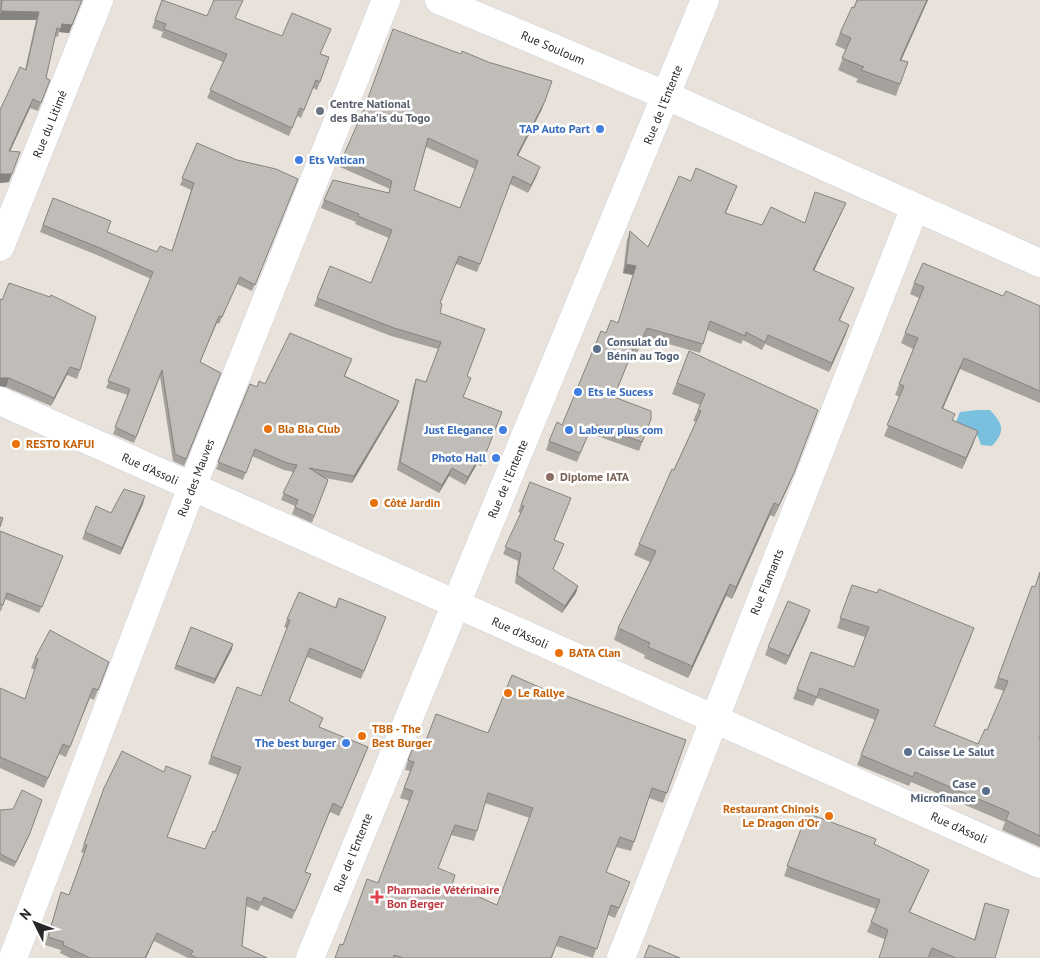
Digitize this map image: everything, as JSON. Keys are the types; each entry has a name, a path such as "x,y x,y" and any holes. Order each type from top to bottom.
{"street":[{"name":"Rue du Litimé","path":"0,248 99,0"},
{"name":"Rue des Mauves","path":"13,958 192,487 386,0"},
{"name":"Rue Souloum","path":"440,0 667,96 1040,263"},
{"name":"Rue de l'Entente","path":"310,958 705,0"},
{"name":"Rue Flamants","path":"621,958 713,718 915,207"},
{"name":"Rue d'Assoli","path":"0,401 1040,864"}],"water":[{"path":"990,410 998,419 1001,432 992,446 981,445 975,431 954,427 960,412"}],"building":[{"path":"2,0 82,0 72,25 62,24 61,29 57,28 46,78 50,80 41,103 33,99 9,151 20,152 12,174 0,174 0,110 20,67 26,70 39,12 1,11"},
{"path":"162,0 207,16 214,0 243,0 235,18 282,36 292,13 331,29 320,54 329,57 320,82 316,80 304,110 300,108 292,128 210,90 227,54 164,29 166,24 155,20"},
{"path":"857,0 927,0 900,60 908,62 900,84 861,70 864,67 842,58 851,38 840,33"},
{"path":"393,29 461,54 462,51 488,62 552,81 545,101 517,155 540,167 531,185 513,176 480,264 459,256 440,303 442,304 440,313 485,329 467,376 471,378 463,397 502,412 484,458 480,456 468,477 452,468 442,485 400,462 416,379 426,382 441,342 394,328 317,298 330,266 371,283 392,230 324,200 333,180 389,193 392,181 342,159 364,109","holes":["428,138 478,161 460,208 414,190"]},
{"path":"197,143 237,160 276,169 298,179 255,285 240,277 222,317 219,316 200,362 221,373 186,459 175,454 162,370 136,437 115,427 130,389 108,381 153,272 43,225 53,198 111,221 107,232 157,252 160,246 172,251 194,183 182,178"},
{"path":"696,168 737,186 725,213 762,225 771,207 805,223 815,192 846,203 813,270 854,288 839,320 849,325 832,363 768,335 765,342 746,332 745,336 710,321 703,344 647,328 640,344 636,342 614,397 651,411 651,419 642,442 593,424 580,453 549,441 557,422 562,425 601,331 606,333 611,320 618,323 636,266 626,264 630,231 648,247 679,176 691,181"},
{"path":"923,263 1003,296 1006,291 1040,306 1040,391 964,358 942,408 955,414 952,420 978,431 966,458 887,425 904,386 899,384 918,338 905,333 924,287 914,283"},
{"path":"9,283 50,297 51,295 96,317 80,370 70,367 54,398 9,378 0,378 0,299 2,300"},
{"path":"290,333 352,359 344,376 399,401 354,476 309,468 328,480 314,516 295,507 298,500 283,493 297,465 287,463 255,449 246,473 218,462 250,384 257,387 259,381 265,384"},
{"path":"689,351 818,410 794,473 779,505 774,503 736,587 730,584 692,666 648,647 650,643 618,628 656,551 639,544 672,469 674,470 701,411 698,410 705,394 677,383"},
{"path":"530,482 571,498 554,540 564,544 553,569 578,586 565,606 517,575 521,553 505,547 524,506 521,505"},
{"path":"124,489 145,496 122,548 85,532 96,506 111,513"},
{"path":"0,531 63,556 42,607 7,593 3,605 0,604"},
{"path":"1040,572 1040,836 1006,820 1009,812 915,772 913,777 861,755 879,710 820,688 817,697 797,689 811,652 854,667 869,627 840,618 852,585 877,593 879,589 974,628 934,726 978,744 985,729 987,730 1008,681 998,678 1032,586 1035,587"},
{"path":"299,592 336,608 339,598 386,617 364,671 310,648 289,701 323,718 319,727 368,747 342,808 333,803 305,872 311,874 295,911 264,897 261,903 247,897 242,946 267,958 197,958 191,955 193,951 157,933 145,958 90,958 63,945 64,942 48,937 61,892 69,895 87,845 84,844 104,788 122,751 164,772 166,766 191,776 167,837 205,849 213,831 215,832 241,767 211,756 237,687 261,696 290,620 287,619"},
{"path":"788,601 810,610 789,656 768,647"},
{"path":"191,627 233,644 215,679 176,665"},
{"path":"50,630 109,662 98,690 93,688 70,747 63,744 48,778 0,757 0,688 25,699 38,659 35,658"},
{"path":"512,675 555,694 556,692 686,740 667,793 652,788 634,842 620,837 606,872 630,882 619,908 611,905 597,949 560,936 551,958 404,958 394,955 393,958 335,958 340,944 343,945 367,879 378,883 413,791 404,788 414,762 408,760 416,740 425,743 436,714 488,733","holes":["488,793 533,808 497,905 452,885 455,875 438,868 455,825 477,831"]},
{"path":"22,790 42,800 30,833 16,862 0,854 0,810 13,809"},
{"path":"807,813 876,839 874,844 929,870 909,912 975,940 985,903 1009,910 995,958 956,958 932,948 928,958 879,958 888,930 871,922 880,900 787,866"},
{"path":"649,945 680,958 644,958"}],"place":[{"name":"Centre National des Baha'is du Togo","path":"320,111"},
{"name":"TAP Auto Part","path":"600,129"},
{"name":"Ets Vatican","path":"299,160"},
{"name":"Consulat du Bénin au Togo","path":"597,349"},
{"name":"Ets le Sucess","path":"578,392"},
{"name":"Bla Bla Club","path":"268,429"},
{"name":"Just Elegance","path":"503,430"},
{"name":"Labeur plus com","path":"569,430"},
{"name":"RESTO KAFUI","path":"16,444"},
{"name":"Photo Hall","path":"496,458"},
{"name":"Diplome IATA","path":"550,477"},
{"name":"Côté Jardin","path":"374,503"},
{"name":"BATA Clan","path":"559,653"},
{"name":"Le Rallye","path":"508,693"},
{"name":"TBB - The Best Burger","path":"362,736"},
{"name":"The best burger","path":"346,743"},
{"name":"Caisse Le Salut","path":"908,752"},
{"name":"Case Microfinance","path":"986,791"},
{"name":"Restaurant Chinois Le Dragon d'Or","path":"829,816"},
{"name":"Pharmacie Vétérinaire Bon Berger","path":"377,897"}]}
